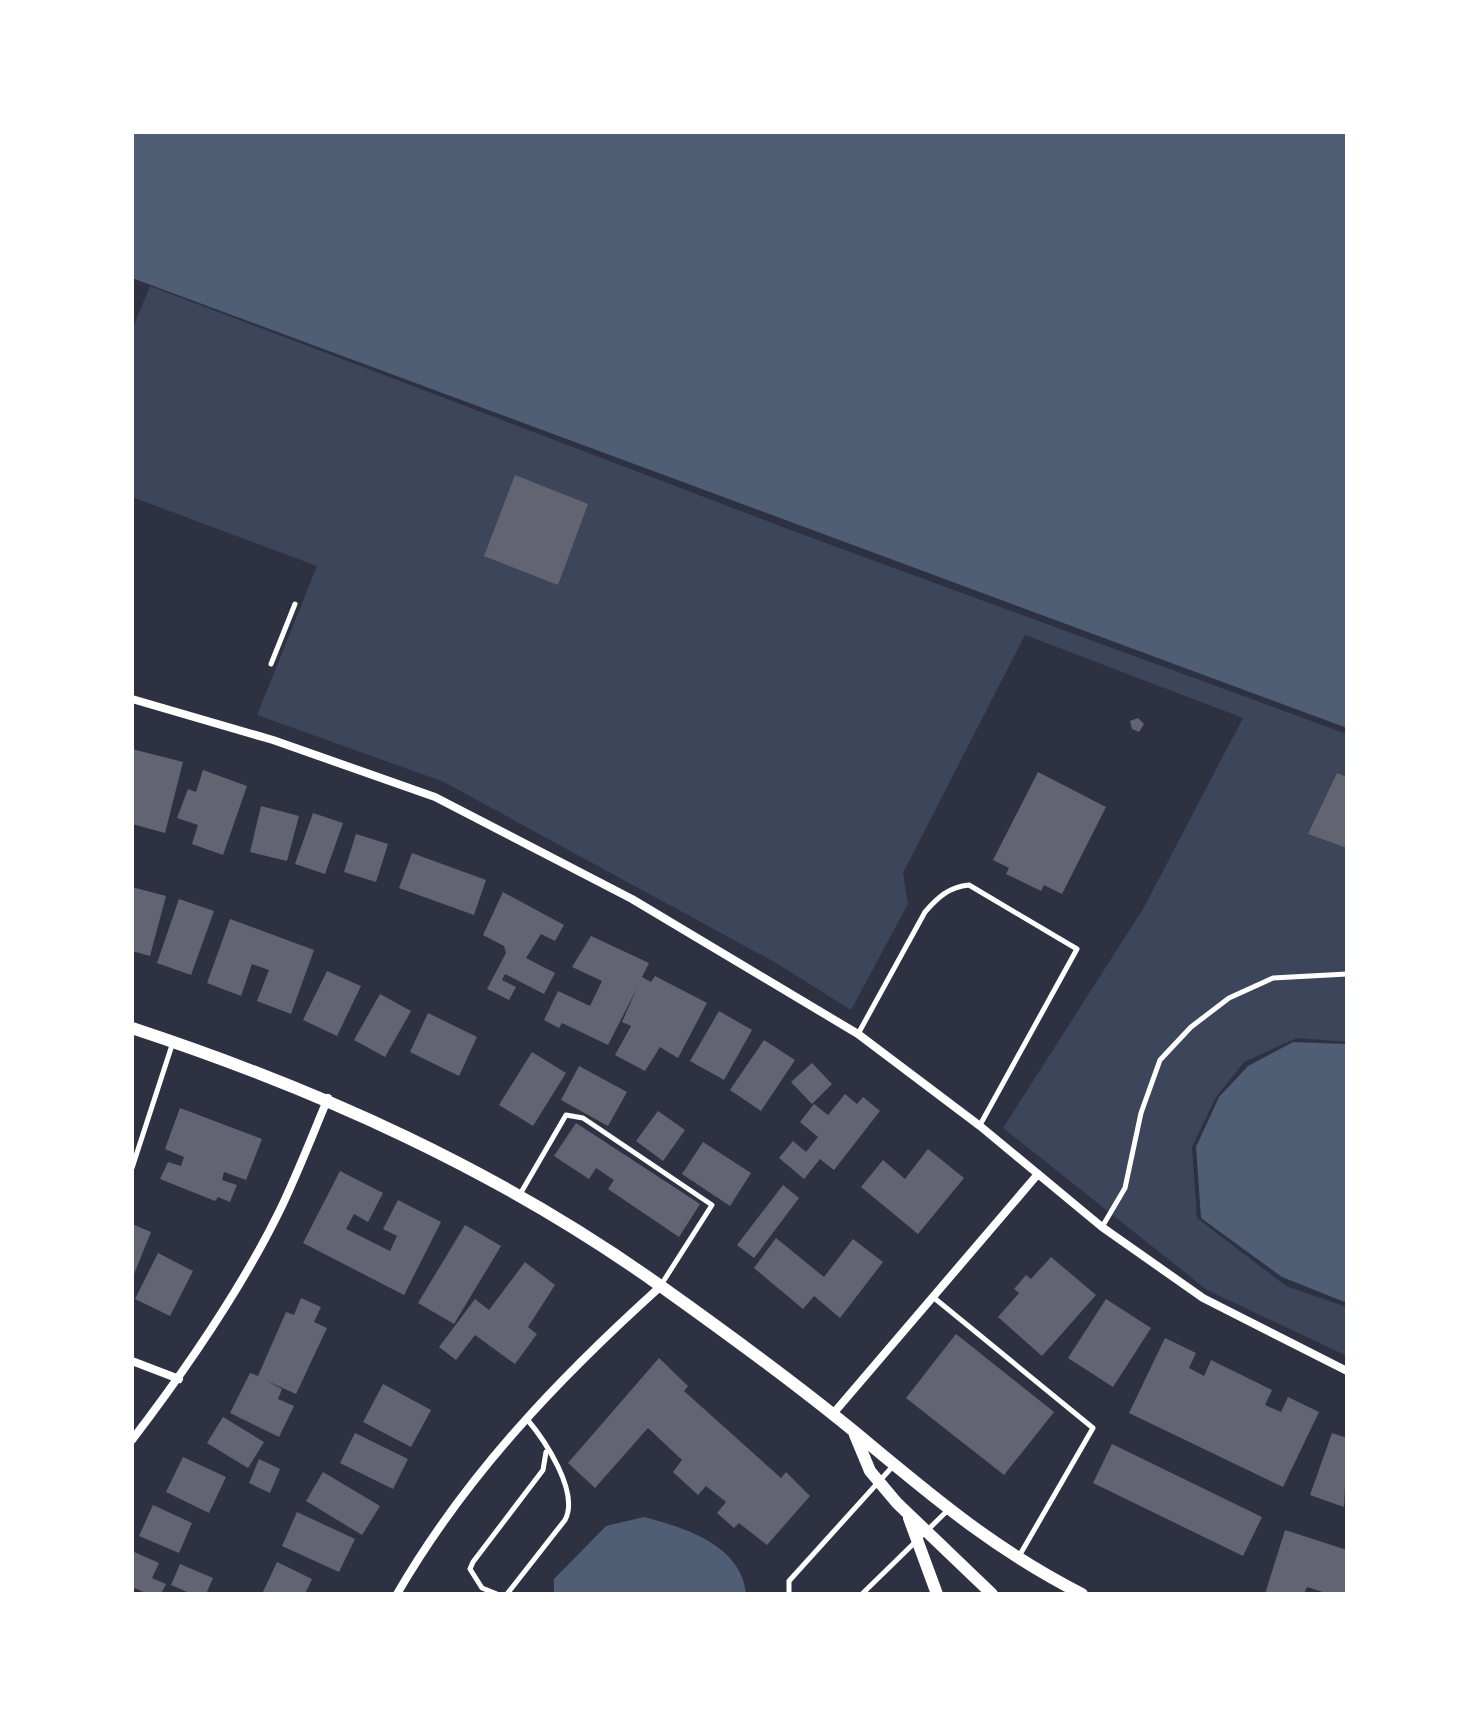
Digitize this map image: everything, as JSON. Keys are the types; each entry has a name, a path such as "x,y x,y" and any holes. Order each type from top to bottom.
{"street":[{"path":"132,699 273,740 435,797 632,899 858,1034 980,1126 1102,1227 1203,1298 1347,1371"},
{"path":"132,1028 328,1098 519,1196 661,1286 854,1432 947,1511 1013,1556 1082,1594"},
{"path":"132,1440 179,1379 279,1211 328,1098"},
{"path":"832,1415 1038,1174"},
{"path":"397,1594 479,1471 525,1418 661,1286"},
{"path":"132,1361 179,1379"},
{"path":"854,1432 870,1471 924,1536 992,1594"},
{"path":"924,1536 937,1594"}],"lane":[{"path":"271,664 295,604"},
{"path":"858,1034 925,912 937,897 956,887 969,885 1077,949 980,1126"},
{"path":"1102,1227 1125,1188 1141,1113 1160,1060 1191,1027 1229,998 1273,978 1347,974"},
{"path":"132,1168 173,1041"},
{"path":"519,1196 566,1115 583,1118 712,1205 661,1286"},
{"path":"932,1296 1093,1428 1013,1556"},
{"path":"507,1594 569,1514 567,1487 541,1436 525,1418"},
{"path":"497,1594 475,1581 470,1569 543,1470 546,1451"},
{"path":"789,1594 789,1581 893,1465"},
{"path":"862,1594 896,1557 924,1536 947,1511"}],"shaded area":[{"path":"132,132 1347,132 1347,728 132,278"},
{"path":"150,286 796,532 1347,734 1347,1042 1297,1038 1244,1062 1216,1097 1192,1147 1197,1218 1286,1286 1347,1307 1347,1356 1207,1290 1003,1128 1143,909 1243,718 1025,635 903,873 908,904 851,1010 776,963 444,782 257,715 317,566 132,497 132,330"},
{"path":"1293,1042 1347,1044 1347,1303 1282,1277 1201,1218 1196,1147 1219,1097 1248,1066"},
{"path":"644,1517 693,1533 723,1551 742,1577 746,1594 554,1594 554,1579 606,1526"}],"building":[{"path":"515,475 588,504 558,585 484,556"},
{"path":"1138,718 1144,724 1139,732 1132,729 1130,721"},
{"path":"132,749 183,762 165,833 132,824"},
{"path":"203,770 247,786 223,855 192,844 198,825 177,818 188,789 196,792"},
{"path":"1038,772 1106,807 1062,894 1044,885 1041,891 1006,874 1009,868 993,860"},
{"path":"1337,773 1347,777 1347,848 1308,834"},
{"path":"261,806 299,816 287,861 250,852"},
{"path":"313,813 343,823 325,874 295,864"},
{"path":"356,834 388,844 376,882 344,872"},
{"path":"412,853 486,880 474,915 399,888"},
{"path":"132,887 166,896 150,956 132,951"},
{"path":"503,892 564,925 555,941 541,934 526,958 555,973 544,994 505,974 502,980 516,987 509,1000 487,989 506,953 504,946 483,935"},
{"path":"179,899 214,911 191,975 157,963"},
{"path":"230,919 314,950 291,1014 257,1001 269,970 252,964 241,996 207,983"},
{"path":"591,936 649,963 642,977 651,982 655,976 707,1003 678,1058 660,1047 645,1071 615,1055 631,1026 622,1022 637,988 608,1045 562,1023 559,1028 544,1020 558,991 590,1006 602,981 572,967"},
{"path":"327,971 361,986 337,1036 303,1020"},
{"path":"380,994 411,1011 385,1057 354,1040"},
{"path":"719,1011 752,1030 724,1080 690,1061"},
{"path":"428,1013 477,1037 459,1076 410,1052"},
{"path":"764,1040 795,1060 761,1111 730,1090"},
{"path":"532,1052 566,1073 533,1126 499,1105"},
{"path":"812,1063 832,1084 812,1104 791,1082"},
{"path":"579,1066 627,1092 608,1126 561,1100"},
{"path":"845,1094 857,1104 863,1097 880,1111 834,1170 820,1159 804,1179 779,1158 793,1141 806,1152 818,1137 800,1122 814,1104 828,1115"},
{"path":"180,1108 262,1139 246,1180 224,1172 222,1180 237,1185 230,1202 218,1197 215,1201 160,1179 168,1162 181,1166 184,1157 165,1149"},
{"path":"658,1111 685,1130 663,1161 636,1141"},
{"path":"576,1123 700,1204 679,1237 608,1189 614,1180 596,1168 589,1179 554,1156"},
{"path":"703,1142 751,1173 730,1206 682,1174"},
{"path":"928,1149 964,1178 918,1234 861,1187 883,1160 905,1179"},
{"path":"340,1171 383,1193 368,1222 354,1214 346,1229 390,1251 397,1236 383,1229 398,1200 441,1222 404,1295 303,1243"},
{"path":"783,1185 799,1198 754,1258 737,1245"},
{"path":"132,1224 151,1232 132,1279"},
{"path":"465,1225 501,1246 454,1324 418,1303"},
{"path":"776,1238 824,1277 853,1239 883,1262 840,1318 814,1296 803,1309 754,1268"},
{"path":"158,1253 193,1271 170,1316 135,1299"},
{"path":"1051,1257 1096,1295 1042,1356 998,1317 1019,1293 1014,1289 1026,1275 1031,1279"},
{"path":"525,1262 555,1285 528,1327 537,1334 515,1364 475,1335 456,1360 439,1347 475,1299 489,1310"},
{"path":"301,1298 321,1307 314,1322 327,1328 296,1394 265,1380 282,1389 278,1399 294,1406 279,1437 230,1413 250,1373 258,1376 286,1312 294,1315"},
{"path":"1106,1299 1151,1328 1113,1387 1068,1358"},
{"path":"956,1334 1054,1412 1004,1475 906,1398"},
{"path":"1165,1338 1196,1353 1189,1368 1204,1376 1211,1360 1272,1390 1265,1405 1281,1412 1288,1397 1319,1412 1283,1487 1129,1413"},
{"path":"659,1358 688,1386 684,1391 781,1478 786,1472 810,1496 767,1545 739,1523 734,1528 717,1513 726,1502 706,1486 698,1495 673,1472 682,1460 648,1428 595,1488 568,1463"},
{"path":"383,1384 431,1410 411,1447 363,1422"},
{"path":"223,1417 264,1442 248,1468 207,1443"},
{"path":"355,1433 408,1459 393,1489 340,1463"},
{"path":"1332,1433 1347,1438 1344,1507 1310,1495"},
{"path":"1112,1444 1262,1517 1243,1556 1093,1483"},
{"path":"183,1457 226,1477 209,1513 166,1492"},
{"path":"259,1459 280,1469 270,1493 249,1483"},
{"path":"323,1472 380,1506 362,1535 306,1501"},
{"path":"153,1505 192,1523 179,1553 139,1536"},
{"path":"297,1512 355,1539 339,1572 282,1546"},
{"path":"1285,1530 1347,1550 1347,1594 1329,1594 1307,1587 1304,1594 1265,1594"},
{"path":"132,1551 159,1563 152,1578 166,1584 161,1594 148,1594 132,1587"},
{"path":"277,1562 312,1579 305,1594 262,1594"},
{"path":"180,1564 213,1578 206,1594 192,1594 171,1585"}]}
